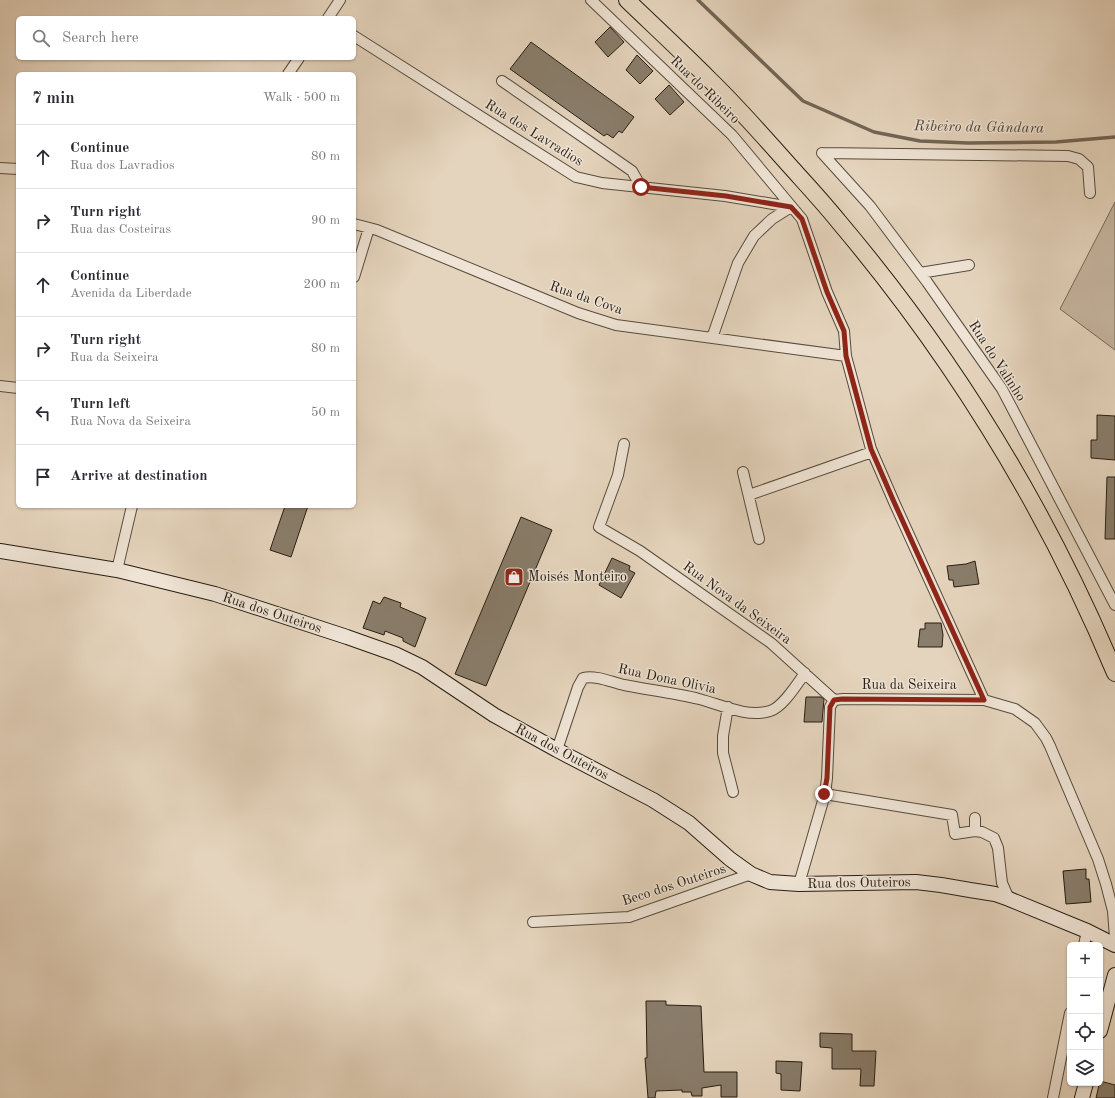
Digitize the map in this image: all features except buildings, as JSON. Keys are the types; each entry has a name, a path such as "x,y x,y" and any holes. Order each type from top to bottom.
{"main road":[{"path":"626,0 710,79 834,215 885,279 943,357 995,438 1037,511 1099,634 1115,673"}],"street":[{"path":"329,16 340,0"},
{"name":"Rua do Ribeiro","path":"591,0 732,135 802,219 827,292 844,331 846,356 872,452 984,700"},
{"name":"Rua dos Lavradios","path":"356,37 576,177 602,183 726,196 791,207"},
{"path":"289,72 298,60"},
{"path":"502,81 632,171 641,187"},
{"name":"Rua do Valinho","path":"1090,193 1088,167 1079,159 1068,156 822,153 870,206 920,273 1002,389 1115,605"},
{"path":"0,168 16,169"},
{"path":"712,338 738,263 754,236 772,219 791,207"},
{"name":"Rua da Cova","path":"356,225 377,230 584,315 616,325 846,356"},
{"path":"356,270 369,228"},
{"path":"920,273 969,265"},
{"path":"0,386 16,388"},
{"name":"Rua Nova da Seixeira","path":"624,444 618,475 599,527 640,551 771,642 834,700"},
{"path":"748,495 872,452"},
{"path":"743,472 759,539"},
{"path":"117,570 132,508"},
{"name":"Rua dos Outeiros","path":"0,551 117,570 237,601 354,639 394,654 422,668 494,715 646,797 679,817 698,830 730,859 751,874 770,882 799,884 916,882 941,884 995,894 1087,931 1115,945"},
{"name":"Rua Dona Olivia","path":"557,750 578,686 583,678 596,678 699,699 754,713 772,710 788,697 805,673"},
{"path":"799,884 824,794 827,778 830,707 834,700"},
{"name":"Rua da Seixeira","path":"834,700 984,700 1016,709 1035,723 1046,738 1096,853 1114,910 1115,938"},
{"path":"728,707 723,736 723,753 733,792"},
{"path":"824,794 952,815 955,834 982,832 994,838 998,848 1002,883 1009,899"},
{"path":"975,818 975,832"},
{"name":"Beco dos Outeiros","path":"533,922 629,917 751,874"},
{"path":"1085,942 1087,931"},
{"path":"1103,1020 1115,975"},
{"path":"1053,1098 1070,1014"},
{"path":"1082,1098 1085,1086"}],"shaded area":[{"path":"1115,202 1115,350 1060,309"}],"waterway":[{"name":"Ribeiro da Gândara","path":"698,0 803,101 874,132 920,141 968,143 1056,142 1115,137"}],"place":[{"name":"Moisés Monteiro","path":"514,577"}],"route":[{"path":"641,187 726,196 791,207 802,219 827,292 844,331 846,356 871,449 984,700 834,700 830,707 827,778 824,794"}]}
